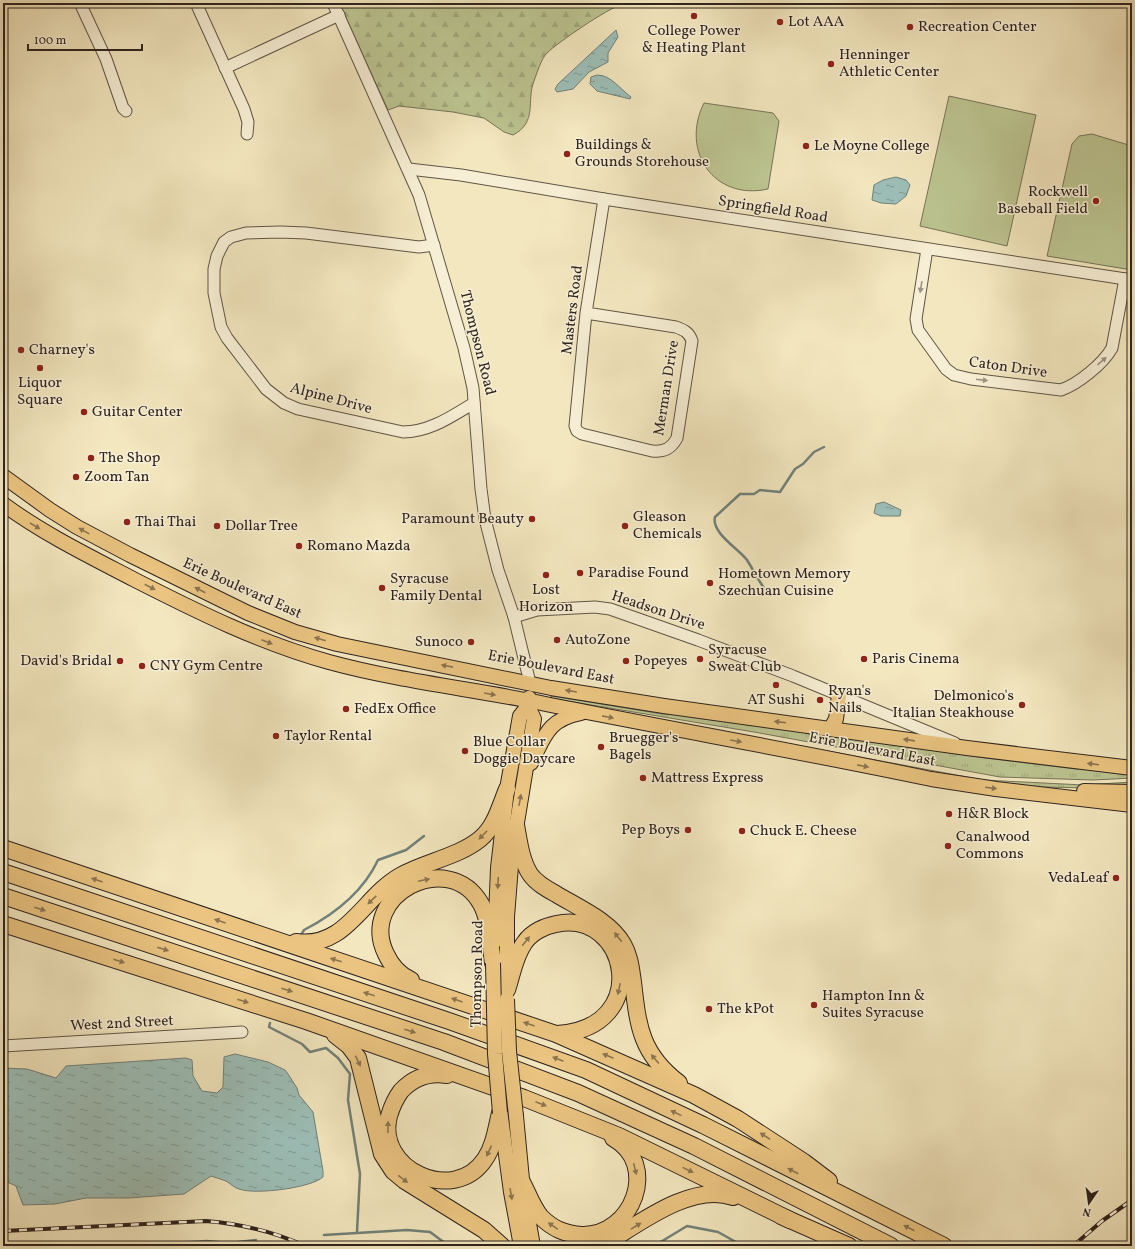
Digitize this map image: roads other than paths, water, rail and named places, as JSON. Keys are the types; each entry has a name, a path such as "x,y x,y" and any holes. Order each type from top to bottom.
{"highway":[{"path":"257,934 298,942 314,943 334,936 399,876 468,846 480,839 492,826 507,789"},
{"path":"516,825 523,861 530,875 543,887 587,913 617,935 624,946 630,962 637,1018 641,1036 652,1056 672,1077 694,1095"},
{"path":"3,848 556,1034 694,1095 751,1127 804,1162 853,1199"},
{"path":"3,852 58,866"},
{"path":"3,872 533,1050 626,1088 853,1199 944,1246"},
{"path":"439,994 406,978 389,962 383,949 380,936 382,921 388,904 406,887 427,879 442,878 461,884 469,890 480,903 486,915 493,963"},
{"path":"3,896 444,1042 571,1090 694,1146 891,1246"},
{"path":"3,916 82,950"},
{"path":"507,995 520,949 535,932 550,925 567,923 583,925 605,939 614,951 620,966 621,979 618,995 612,1007 603,1018 584,1030 556,1034"},
{"path":"3,924 306,1021 576,1118 619,1136 790,1220"},
{"path":"306,1021 343,1041 358,1058 382,1154 394,1171 405,1181 484,1230 502,1246"},
{"path":"464,1077 434,1073 420,1077 407,1085 398,1095 393,1103 388,1121 388,1134 391,1145 398,1158 407,1168 420,1176 448,1181 465,1176 475,1170 488,1154 500,1113"},
{"path":"522,1182 540,1216 550,1225 562,1232 592,1235 606,1231 626,1215 637,1189 635,1165 628,1151 616,1140 576,1118"},
{"path":"602,1246 678,1202 702,1195 731,1196 849,1246"}],"main road":[{"name":"Erie Boulevard East","path":"3,476 50,510 77,527 230,605 269,622 338,644 585,712 931,779 1132,805"},
{"name":"Erie Boulevard East","path":"3,504 31,524 92,558 208,617 278,647 363,670 529,696 717,714 831,728 967,748 1132,768"},
{"path":"831,728 836,719 839,695"},
{"name":"Thompson Road","path":"529,696 534,719 516,825 507,917 507,995 509,1051 522,1182 532,1246"},
{"name":"Thompson Road","path":"521,1246 511,1192 500,1113 495,1054 493,963 498,868 507,789 520,716 529,696"},
{"path":"525,774 548,730 555,722 564,717 585,712"},
{"path":"1013,790 1132,792"}],"street":[{"path":"80,3 106,59 123,108 126,111"},
{"path":"196,3 244,109 248,122 247,134"},
{"name":"Thompson Road","path":"333,3 409,169 419,196 464,348 474,403 485,519 498,570 514,617 529,696"},
{"path":"225,68 339,15"},
{"name":"Springfield Road","path":"409,169 462,175 604,199 1129,280"},
{"name":"Masters Road","path":"575,426 586,313 604,199"},
{"name":"Alpine Drive","path":"434,245 419,247 306,233 254,232 232,237 224,242 217,256 214,269 216,310 227,338 261,384 284,403 298,409 403,432 416,432 428,429 474,403"},
{"name":"Caton Drive","path":"926,249 916,319 918,330 949,372 971,379 1061,390 1073,385 1107,358 1112,348 1129,280"},
{"name":"Merman Drive","path":"575,426 577,431 582,434 652,451 660,452 673,445 677,438 692,341 689,334 676,327 586,313"},
{"name":"Headson Drive","path":"514,617 537,610 595,607 610,609 698,640 839,695 967,748"},
{"name":"West 2nd Street","path":"3,1046 242,1032"}],"water":[{"path":"616,30 618,37 608,53 608,62 589,72 573,89 557,92 555,89 558,84"},
{"path":"597,75 607,77 631,97 630,99 597,91 590,84 591,77"},
{"path":"896,177 906,180 910,185 906,196 896,204 881,203 872,200 874,185 883,180"},
{"path":"884,502 901,510 900,516 881,516 874,513 876,504"},
{"path":"235,1054 268,1062 285,1070 288,1074 297,1088 299,1095 313,1112 323,1177 317,1181 295,1187 269,1191 247,1191 234,1187 226,1181 211,1176 184,1194 128,1198 86,1198 55,1204 23,1205 16,1186 3,1180 3,1068 27,1069 56,1078 66,1066 186,1058 192,1060 193,1076 202,1091 217,1093 223,1087 224,1057"}],"waterway":[{"path":"767,592 747,560 721,535 717,529 715,517 740,494 754,494 760,490 780,492 795,469 803,464 814,452 824,447"},
{"path":"301,935 304,930 327,917 347,901 372,872 378,860 406,850 424,836"},
{"path":"270,1023 269,1027 302,1044 310,1052 326,1048 338,1058 350,1074 348,1100 360,1174 357,1232"},
{"path":"654,1246 687,1226 718,1232 743,1246"},
{"path":"324,1235 407,1230 430,1232 449,1246"},
{"path":"229,1243 256,1240"},
{"path":"125,1246 207,1241 229,1243 230,1246"}],"railway":[{"path":"1073,1246 1102,1221 1132,1200"},
{"path":"3,1231 206,1221 232,1224 269,1232 305,1246"}],"place":[{"name":"College Power & Heating Plant","path":"694,16"},
{"name":"Lot AAA","path":"780,22"},
{"name":"Recreation Center","path":"910,27"},
{"name":"Henninger Athletic Center","path":"831,64"},
{"name":"Le Moyne College","path":"806,146"},
{"name":"Buildings & Grounds Storehouse","path":"567,154"},
{"name":"Rockwell Baseball Field","path":"1096,201"},
{"name":"Charney's","path":"21,350"},
{"name":"Liquor Square","path":"40,368"},
{"name":"Guitar Center","path":"84,412"},
{"name":"The Shop","path":"91,458"},
{"name":"Zoom Tan","path":"76,477"},
{"name":"Paramount Beauty","path":"532,519"},
{"name":"Thai Thai","path":"127,522"},
{"name":"Dollar Tree","path":"217,526"},
{"name":"Gleason Chemicals","path":"625,526"},
{"name":"Romano Mazda","path":"299,546"},
{"name":"Paradise Found","path":"580,573"},
{"name":"Lost Horizon","path":"546,575"},
{"name":"Hometown Memory Szechuan Cuisine","path":"710,583"},
{"name":"Syracuse Family Dental","path":"382,588"},
{"name":"AutoZone","path":"557,640"},
{"name":"Sunoco","path":"471,642"},
{"name":"Syracuse Sweat Club","path":"700,659"},
{"name":"Paris Cinema","path":"864,659"},
{"name":"David's Bridal","path":"120,661"},
{"name":"Popeyes","path":"626,661"},
{"name":"CNY Gym Centre","path":"142,666"},
{"name":"AT Sushi","path":"776,685"},
{"name":"Ryan's Nails","path":"820,700"},
{"name":"Delmonico's Italian Steakhouse","path":"1022,705"},
{"name":"FedEx Office","path":"346,709"},
{"name":"Taylor Rental","path":"276,736"},
{"name":"Bruegger's Bagels","path":"601,747"},
{"name":"Blue Collar Doggie Daycare","path":"465,751"},
{"name":"Mattress Express","path":"643,778"},
{"name":"H&R Block","path":"949,814"},
{"name":"Pep Boys","path":"688,830"},
{"name":"Chuck E. Cheese","path":"742,831"},
{"name":"Canalwood Commons","path":"948,846"},
{"name":"VedaLeaf","path":"1116,878"},
{"name":"Hampton Inn & Suites Syracuse","path":"814,1005"},
{"name":"The kPot","path":"709,1009"}]}
